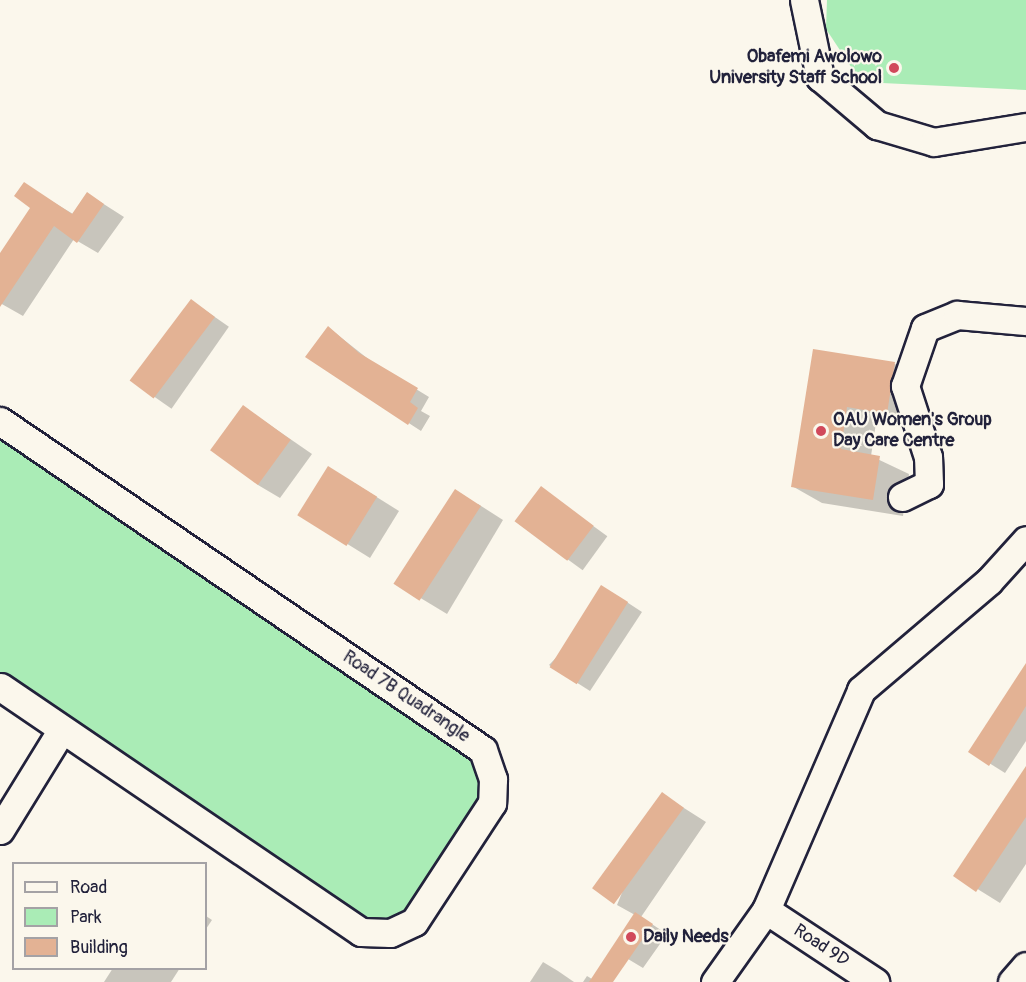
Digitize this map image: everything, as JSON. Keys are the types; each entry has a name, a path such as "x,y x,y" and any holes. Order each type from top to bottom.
{"street":[{"path":"804,0 820,77 877,124 934,142 1026,127"},
{"path":"902,497 929,484 928,457 905,386 925,328 957,315 1026,321"},
{"name":"Road 7B Quadrangle","path":"0,421 483,750 493,779 492,803 414,922 390,933 361,932 0,687"},
{"path":"715,982 766,910 861,690 989,581 1026,540"},
{"path":"0,830 61,730"},
{"name":"Road 9D","path":"766,910 875,982"},
{"path":"1012,982 1026,966"}],"green space":[{"path":"827,0 1026,0 1026,90 861,82 826,29"},
{"path":"0,428 476,755 482,802 401,919 356,917 0,673"}],"building":[{"path":"24,182 72,214 87,192 104,204 77,243 54,226 0,307 0,253 30,208 14,196"},
{"path":"191,299 215,317 154,399 130,380"},
{"path":"328,326 359,353 418,388 410,402 418,408 408,425 305,357"},
{"name":"OAU Women's Group Day Care Centre","path":"813,349 895,362 887,414 847,407 841,449 880,456 873,500 791,487"},
{"path":"243,405 291,440 258,485 210,450"},
{"path":"328,466 377,497 346,546 297,515"},
{"path":"541,486 594,526 567,561 515,521"},
{"path":"455,489 481,506 419,601 393,584"},
{"path":"601,585 628,602 577,684 550,667"},
{"path":"1026,663 1026,706 989,766 968,752"},
{"path":"1026,766 1026,817 976,892 953,876"},
{"path":"662,792 684,808 614,904 592,888"},
{"path":"635,912 653,924 613,982 589,982"}],"place":[{"name":"Obafemi Awolowo University Staff School","path":"894,68"},
{"name":"OAU Women's Group Day Care Centre","path":"821,431"},
{"name":"Daily Needs","path":"631,937"}]}
